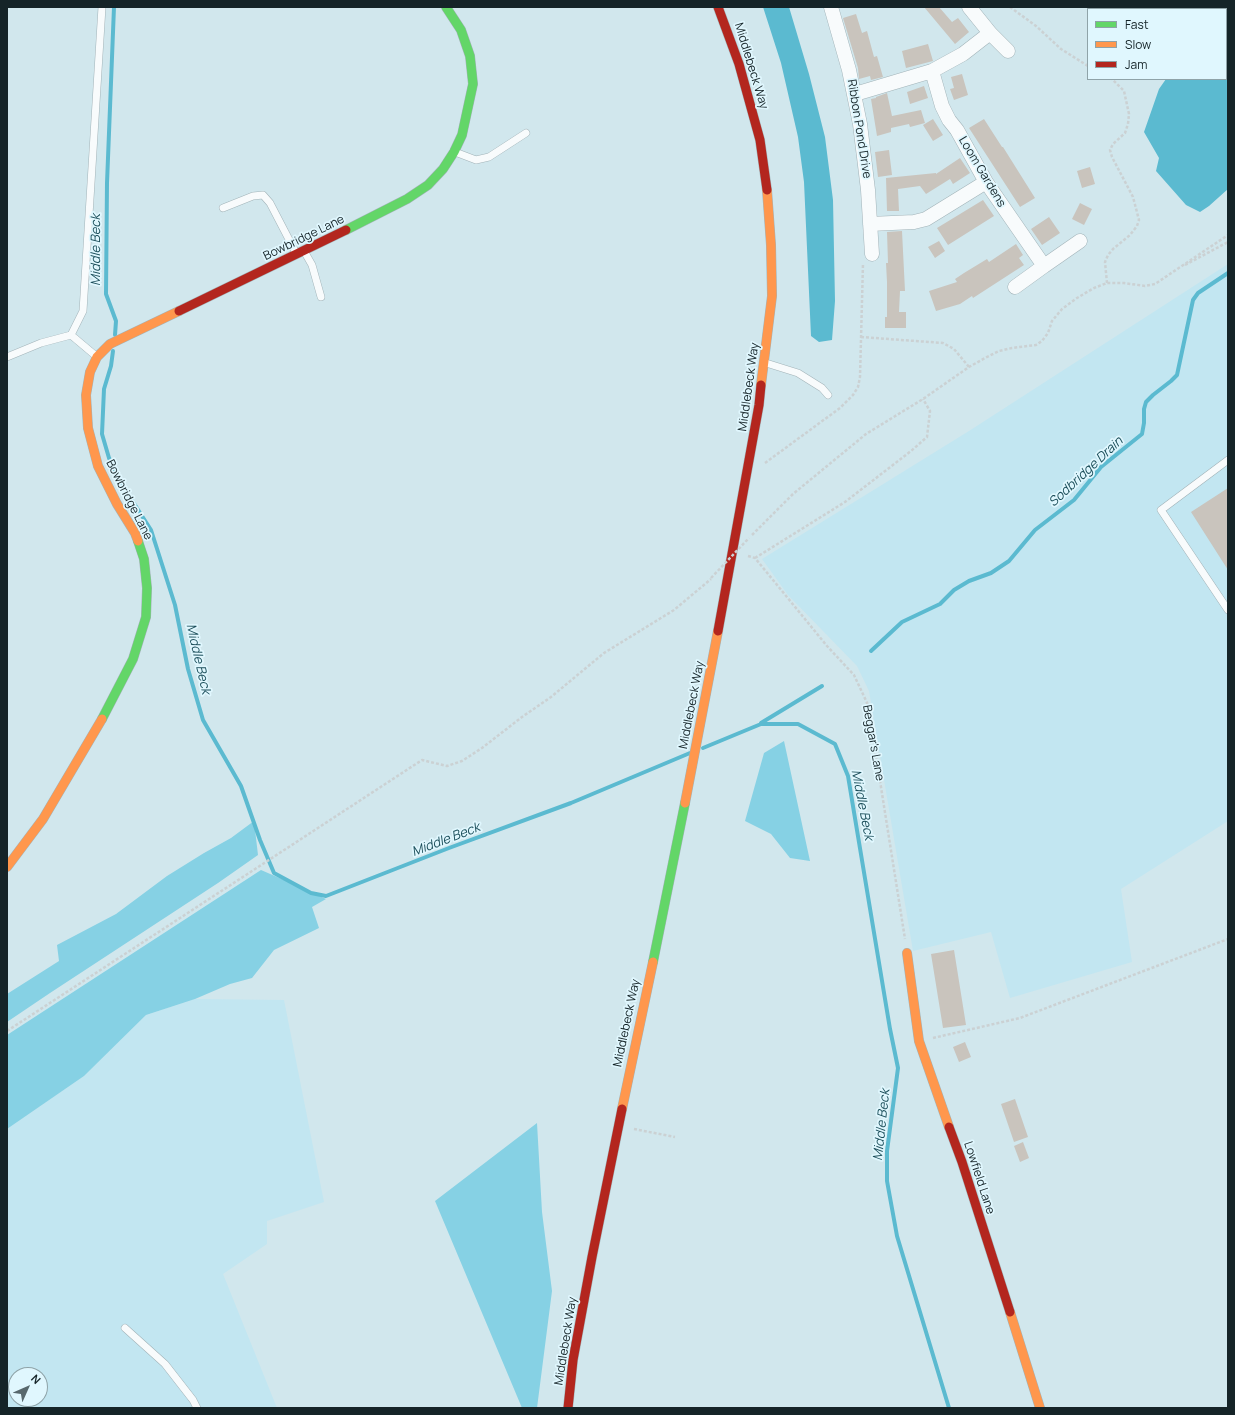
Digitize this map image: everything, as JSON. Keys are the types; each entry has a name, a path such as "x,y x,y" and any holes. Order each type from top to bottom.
{"street":[{"name":"Bowbridge Lane","path":"7,866 43,819 108,708 133,659 146,618 147,588 144,558 136,533 117,504 98,466 88,428 86,395 90,372 97,357 110,344 301,253 407,199 428,185 443,168 454,152 462,135 470,107 473,84 470,56 461,30 446,7"},
{"name":"Middlebeck Way","path":"568,1408 573,1360 592,1257 699,736 760,405 772,296 769,201 760,140 739,64 718,7"},
{"name":"Ribbon Pond Drive","path":"831,7 855,94 864,155 870,224 867,256"},
{"path":"968,7 990,33 1008,51"},
{"path":"855,94 932,71 963,54 990,33"},
{"name":"Loom Gardens","path":"932,71 942,106 949,120 957,130 986,182 1044,266"},
{"path":"870,224 914,222 926,219 986,182"},
{"path":"1015,287 1080,241"},
{"name":"Lowfield Lane","path":"907,953 919,1041 962,1162 1040,1408"}],"lane":[{"path":"7,357 41,343 71,335 83,311 102,7"},
{"path":"454,152 476,160 489,157 526,133"},
{"path":"223,208 254,196 263,195 270,203 301,253 312,265 321,297"},
{"path":"71,335 97,357"},
{"path":"764,362 798,372 822,388 828,395"},
{"path":"1228,460 1161,510 1228,610"},
{"path":"125,1328 165,1364 193,1400 197,1408"}],"path":[{"path":"1012,8 1029,20 1062,50 1087,66"},
{"path":"1107,283 1105,262 1108,255 1134,230 1139,220 1133,197 1112,157 1110,150 1112,144 1125,133 1129,114 1124,91 1113,80"},
{"path":"7,1031 422,760 447,766 462,761 482,748 551,697 604,653 674,610 711,578 793,494 866,434 923,399 969,367 999,351 1036,345 1042,341 1048,333 1052,321 1062,309 1094,288 1107,283 1124,283 1145,286 1155,284 1228,235"},
{"path":"1168,274 1228,242"},
{"path":"759,468 840,408 853,396 858,387 860,377 861,337 867,256"},
{"path":"861,337 943,343 954,349 969,367"},
{"path":"743,554 755,558 845,502 927,437 930,411 923,399"},
{"name":"Beggar's Lane","path":"755,558 822,640 854,675 868,705 907,953"},
{"path":"919,1041 1020,1018 1228,939"},
{"path":"633,1128 674,1137"}],"shaded area":[{"path":"763,7 789,7 809,74 825,137 833,200 835,301 832,340 819,342 811,336 804,182 798,137 781,63"},
{"path":"1228,26 1228,189 1200,212 1186,205 1156,171 1159,158 1144,132 1159,89 1165,80 1227,80"},
{"path":"1228,264 1228,821 1121,889 1132,962 1010,998 991,932 913,951 869,691 857,666 788,595 762,559 969,431"},
{"path":"784,741 810,861 790,858 771,834 745,821 764,753"},
{"path":"254,821 258,855 7,1022 7,994 59,961 57,945 116,914 167,876 231,838"},
{"path":"261,870 326,899 312,907 319,928 274,950 252,978 230,984 195,999 146,1015 84,1076 7,1129 7,1035"},
{"path":"195,999 284,1000 324,1202 267,1221 267,1244 223,1274 277,1408 7,1408 7,1129 84,1076 146,1015"},
{"path":"537,1123 542,1212 552,1291 537,1408 522,1408 435,1201"}],"building":[{"path":"924,7 939,7 952,22 958,18 969,32 955,44"},
{"path":"856,14 862,33 867,31 874,57 877,56 883,77 871,80 870,76 859,79 858,68 843,18"},
{"path":"928,44 933,61 906,68 902,51"},
{"path":"962,74 968,95 954,100 950,89 954,88 951,77"},
{"path":"924,86 928,98 910,104 907,92"},
{"path":"887,93 892,116 921,110 925,123 910,127 909,124 891,128 891,132 877,136 871,99"},
{"path":"933,119 943,135 933,141 923,125"},
{"path":"984,119 1035,198 1020,207 969,128"},
{"path":"889,150 892,175 878,177 875,152"},
{"path":"960,158 970,173 953,184 950,179 926,194 920,186 898,189 899,211 887,211 886,178 936,174"},
{"path":"1090,167 1095,184 1082,188 1077,171"},
{"path":"983,200 994,216 948,245 937,228"},
{"path":"1080,203 1092,209 1084,225 1072,219"},
{"path":"1049,217 1060,233 1042,245 1031,229"},
{"path":"902,231 905,291 900,291 899,312 906,312 906,328 885,328 885,317 887,317 887,232"},
{"path":"939,241 945,251 935,258 928,247"},
{"path":"1016,244 1023,255 1019,258 1024,265 973,298 972,296 960,304 936,311 929,291 957,282 955,279 964,273 987,259 989,262"},
{"path":"1228,488 1228,570 1191,512"},
{"path":"954,950 966,1025 943,1028 931,954"},
{"path":"965,1042 971,1057 959,1062 953,1047"},
{"path":"1015,1099 1028,1137 1014,1142 1001,1104"},
{"path":"1023,1142 1029,1158 1020,1162 1014,1146"}],"waterway":[{"name":"Middle Beck","path":"114,7 107,183 106,294 116,321 115,335"},
{"name":"Sodbridge Drain","path":"871,651 902,622 940,604 954,590 969,581 991,573 1009,561 1035,530 1074,500 1101,467 1142,434 1146,402 1177,375 1193,300 1198,293 1228,273"},
{"name":"Middle Beck","path":"113,351 111,366 104,389 102,434 109,458 126,491 151,530 175,605 188,669 203,720 241,786 260,840 274,873 311,893 326,896 449,848 571,803 690,753"},
{"name":"Sodbridge Drain","path":"761,723 822,686"},
{"name":"Middle Beck","path":"703,748 761,724 798,724 835,744 848,776 890,1029 898,1068 887,1151 887,1181 897,1236 949,1408"}],"traffic: fast":[{"path":"346,230 407,199 428,185 443,169 454,152 462,135 473,84 470,56 461,30 446,7"},
{"path":"102,719 133,659 146,617 147,588 144,559 138,541"},
{"path":"653,962 685,803"}],"traffic: slow":[{"path":"761,385 772,296 771,245 767,190"},
{"path":"138,541 98,466 88,428 86,395 90,372 97,357 110,344 179,311"},
{"path":"685,803 718,631"},
{"path":"7,867 43,819 102,719"},
{"path":"907,953 919,1041 949,1127"},
{"path":"622,1109 653,962"},
{"path":"1010,1312 1040,1408"}],"traffic: jam":[{"path":"718,7 739,64 760,140 767,190"},
{"path":"179,311 346,230"},
{"path":"718,631 759,405 761,385"},
{"path":"568,1408 573,1360 622,1109"},
{"path":"949,1127 962,1162 1010,1312"}]}
